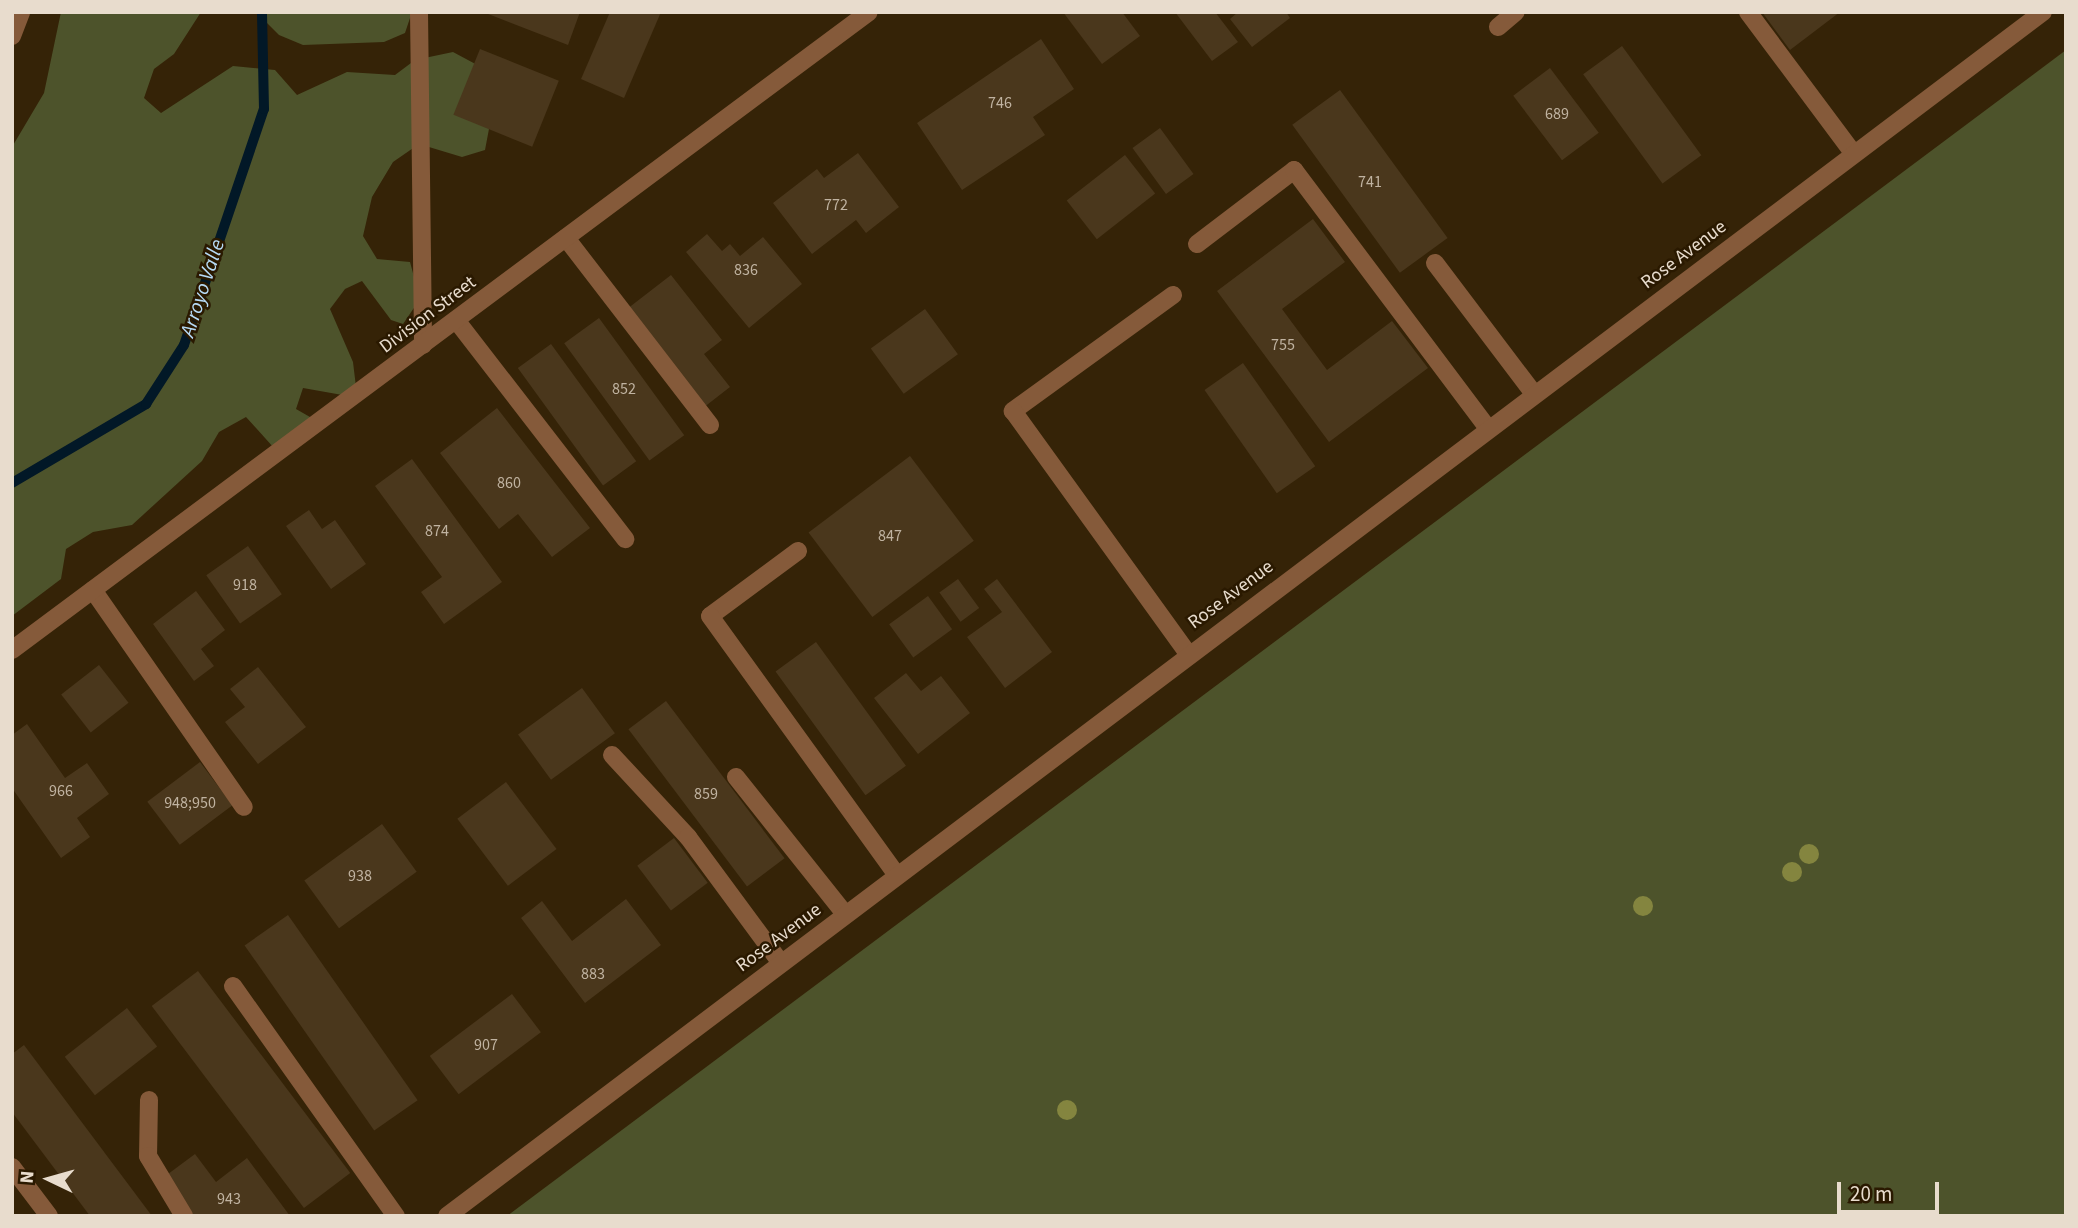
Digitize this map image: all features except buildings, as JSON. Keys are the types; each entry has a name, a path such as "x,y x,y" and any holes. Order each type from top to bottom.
{"street":[{"path":"12,36 21,12"},
{"path":"419,12 423,345"},
{"name":"Division Street","path":"12,650 869,12"},
{"path":"1498,27 1516,12"},
{"path":"1748,12 1854,154"},
{"name":"Rose Avenue","path":"447,1216 1188,654 2043,12"},
{"path":"1197,244 1294,170 1488,428"},
{"path":"566,238 710,425"},
{"path":"1435,263 1534,394"},
{"path":"1173,295 1013,411 1188,654"},
{"path":"456,320 625,539"},
{"path":"797,551 710,616 897,875"},
{"path":"93,590 244,807"},
{"path":"612,755 688,837 781,963"},
{"path":"736,778 845,915"},
{"path":"233,986 396,1216"},
{"path":"149,1100 148,1156 184,1216"},
{"path":"12,1167 49,1216"}],"green space":[{"path":"61,12 201,12 174,54 154,69 144,98 161,113 233,66 275,70 297,95 347,72 395,75 415,60 453,52 481,67 496,92 485,150 462,157 419,144 393,162 372,197 363,236 377,259 410,262 420,299 403,324 391,320 362,281 345,289 330,309 353,362 356,387 348,396 303,388 296,409 317,421 274,448 246,417 219,432 202,461 132,525 93,532 66,549 61,579 12,616 12,147 44,93"},
{"path":"256,12 412,12 405,33 384,42 303,45 279,35"},
{"path":"2066,50 2066,1216 507,1216"}],"waterway":[{"name":"Arroyo Valle","path":"12,483 146,404 184,345 264,109 262,12"}]}
